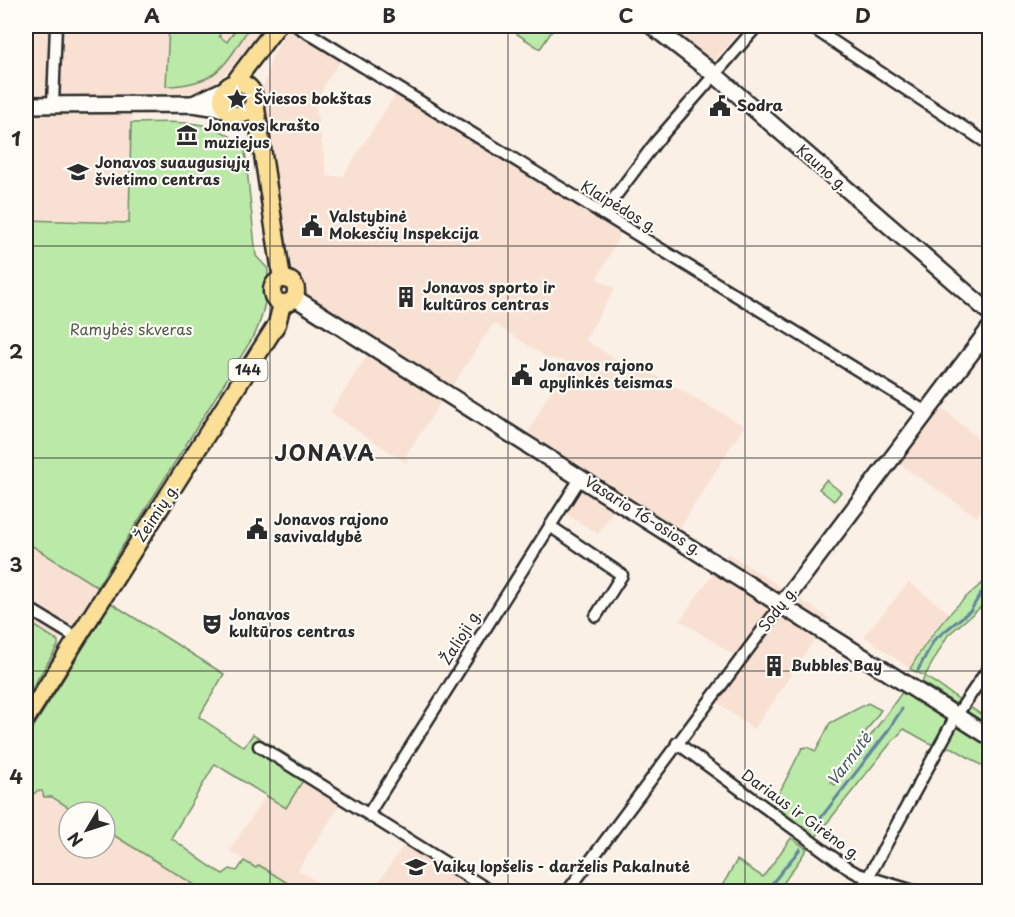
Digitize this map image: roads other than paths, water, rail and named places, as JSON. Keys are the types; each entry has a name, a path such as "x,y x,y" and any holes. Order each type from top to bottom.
{"main road":[{"path":"262,149 230,112 222,99 277,26"},
{"name":"Kauno g.","path":"652,26 714,74 990,313"},
{"path":"26,105 193,104 230,112 249,111 267,41"},
{"path":"193,104 230,86 245,84 254,97 282,279 290,280 296,286 289,301"},
{"name":"Vasario 16-osios g.","path":"289,301 581,477 990,737"},
{"name":"Žeimių g.","path":"26,719 277,324 289,301"},
{"name":"Sodų g.","path":"782,604 990,328"}],"street":[{"path":"53,104 56,26"},
{"name":"Klaipėdos g.","path":"297,26 926,412"},
{"path":"602,214 656,142 757,26"},
{"path":"810,26 990,145"},
{"name":"Žalioji g.","path":"369,813 581,477"},
{"path":"550,526 622,575 596,616"},
{"name":"Sodų g.","path":"567,891 782,604"},
{"path":"26,607 77,638"},
{"path":"860,891 956,716 990,666"},
{"name":"Dariaus ir Girėno g.","path":"677,743 849,869 917,891"},
{"path":"259,746 492,891"}],"waterway":[{"name":"Varnutė","path":"918,670 934,640 971,610 981,593 990,588"},
{"name":"Varnutė","path":"816,824 885,735 902,709"},
{"name":"Varnutė","path":"765,892 800,849"}],"place":[{"name":"Šviesos bokštas","path":"237,99"},
{"name":"Sodra","path":"720,106"},
{"name":"Jonavos krašto muziejus","path":"187,135"},
{"name":"Jonavos suaugusiųjų švietimo centras","path":"78,172"},
{"name":"Valstybinė Mokesčių Inspekcija","path":"312,226"},
{"name":"Jonavos sporto ir kultūros centras","path":"406,297"},
{"name":"Jonavos rajono apylinkės teismas","path":"522,375"},
{"name":"Jonavos rajono savivaldybė","path":"257,529"},
{"name":"Jonavos kultūros centras","path":"212,624"},
{"name":"Bubbles Bay","path":"774,666"},
{"name":"Vaikų lopšelis - darželis Pakalnutė","path":"416,867"}],"district":[{"name":"JONAVA","path":"325,454"}],"park label":[{"name":"Ramybės skveras","path":"131,330"}]}
